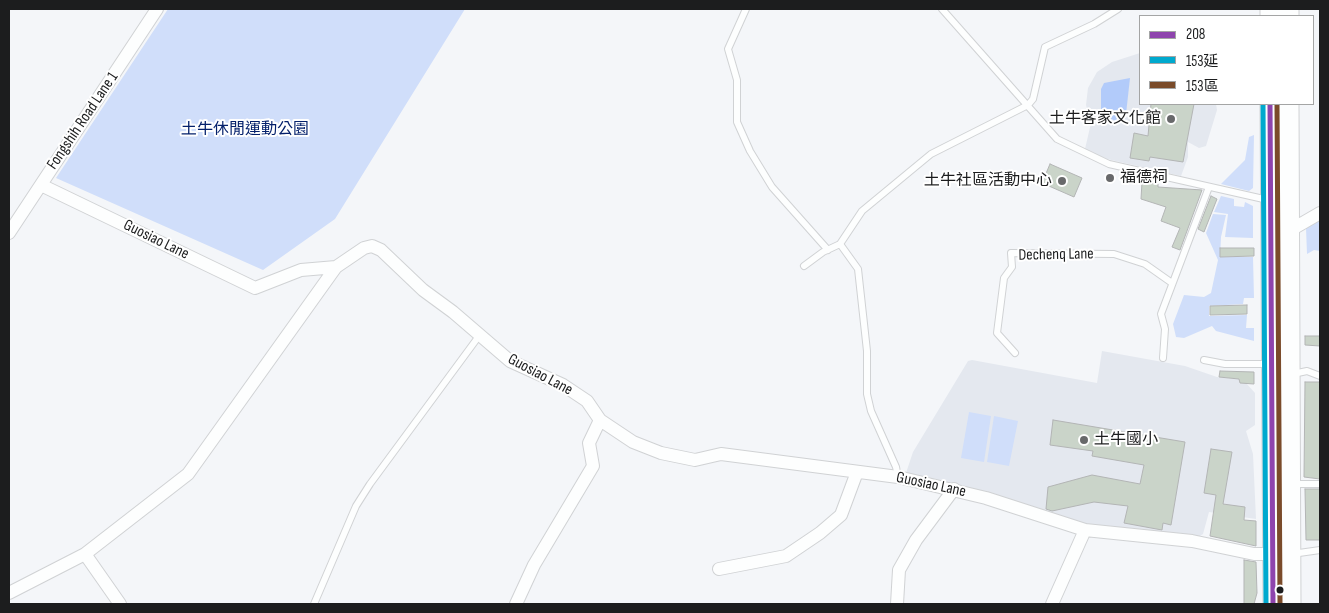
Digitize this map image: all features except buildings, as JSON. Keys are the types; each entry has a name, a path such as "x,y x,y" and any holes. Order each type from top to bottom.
{"main road":[{"path":"1270,105 1272,386 1281,554 1291,604"},
{"path":"1273,604 1290,484 1289,105"}],"street":[{"name":"Fongshih Road Lane 1","path":"9,233 157,9"},
{"name":"Guosiao Lane","path":"41,185 255,288 300,270 336,266 364,248 372,246 381,250 423,290 510,361 563,385 586,401 600,420 633,442 661,453 695,460 721,454 898,477 954,489 1084,530 1192,541 1254,554 1281,554"},
{"path":"1289,231 1320,213"},
{"path":"9,593 85,554 188,474 336,266"},
{"path":"1272,386 1291,378"},
{"path":"516,604 534,565 593,466 589,443 600,420"},
{"path":"719,569 786,556 820,533 840,515 858,472"},
{"path":"897,604 899,570 916,540 954,489"},
{"path":"1052,604 1084,530"},
{"path":"85,554 120,604"}],"lane":[{"path":"746,9 728,48 737,80 737,122 750,150 772,187 828,250"},
{"path":"942,9 1057,139 1109,164 1270,201 1289,201"},
{"path":"804,266 840,244 862,211 931,154 1028,105 1033,99 1045,47 1054,41 1094,24 1118,9"},
{"path":"1164,358 1165,329 1161,314 1209,187"},
{"path":"840,244 858,268 867,351 867,394 871,411 896,467 898,477"},
{"name":"Dechenq Lane","path":"1015,353 997,333 1004,278 1012,267 1011,253 1114,254 1145,264 1172,283"},
{"path":"314,604 344,533 370,484 479,336"},
{"path":"1204,360 1225,364 1272,364"},
{"path":"1291,378 1307,371 1320,376"},
{"path":"1290,484 1320,484"},
{"path":"1281,554 1320,550"}],"shaded area":[{"path":"1139,53 1139,105 1216,105 1217,110 1206,146 1199,148 1188,142 1188,157 1181,176 1107,159 1085,149 1091,123 1086,105 1088,88 1097,72 1112,62"},
{"name":"土牛國小","path":"1102,351 1185,366 1217,377 1239,379 1240,383 1246,383 1255,393 1255,425 1246,431 1253,454 1256,519 1209,512 1203,534 1198,537 1085,525 905,476 913,452 968,361 972,360 1097,383"}],"green space":[{"name":"土牛休閒運動公園","path":"168,9 465,9 335,219 263,270 56,178"},
{"path":"1254,135 1253,188 1249,191 1221,184 1245,160 1249,137"},
{"path":"1221,196 1234,199 1234,206 1244,207 1245,202 1253,206 1253,238 1225,237 1228,214 1214,212"},
{"path":"1213,214 1226,215 1221,237 1220,257 1253,257 1254,298 1244,298 1243,304 1209,306 1209,316 1247,315 1246,328 1254,328 1254,341 1216,331 1212,326 1184,338 1176,337 1173,324 1184,295 1204,297 1211,293 1218,260 1206,233"},
{"path":"1320,217 1320,251 1314,250 1307,254 1306,228"},
{"path":"969,412 991,416 984,462 961,458"},
{"path":"994,416 1018,421 1009,466 987,462"}],"water":[{"path":"1130,78 1125,123 1118,123 1101,112 1101,89 1104,83"}],"transit line":[{"name":"153延","path":"1263,105 1266,604"},
{"name":"208","path":"1270,105 1273,604"},
{"name":"153區","path":"1277,105 1280,604"}],"place":[{"name":"土牛客家文化館","path":"1171,119"},
{"name":"福德祠","path":"1110,178"},
{"name":"土牛社區活動中心","path":"1062,181"},
{"name":"土牛國小","path":"1084,440"}]}
